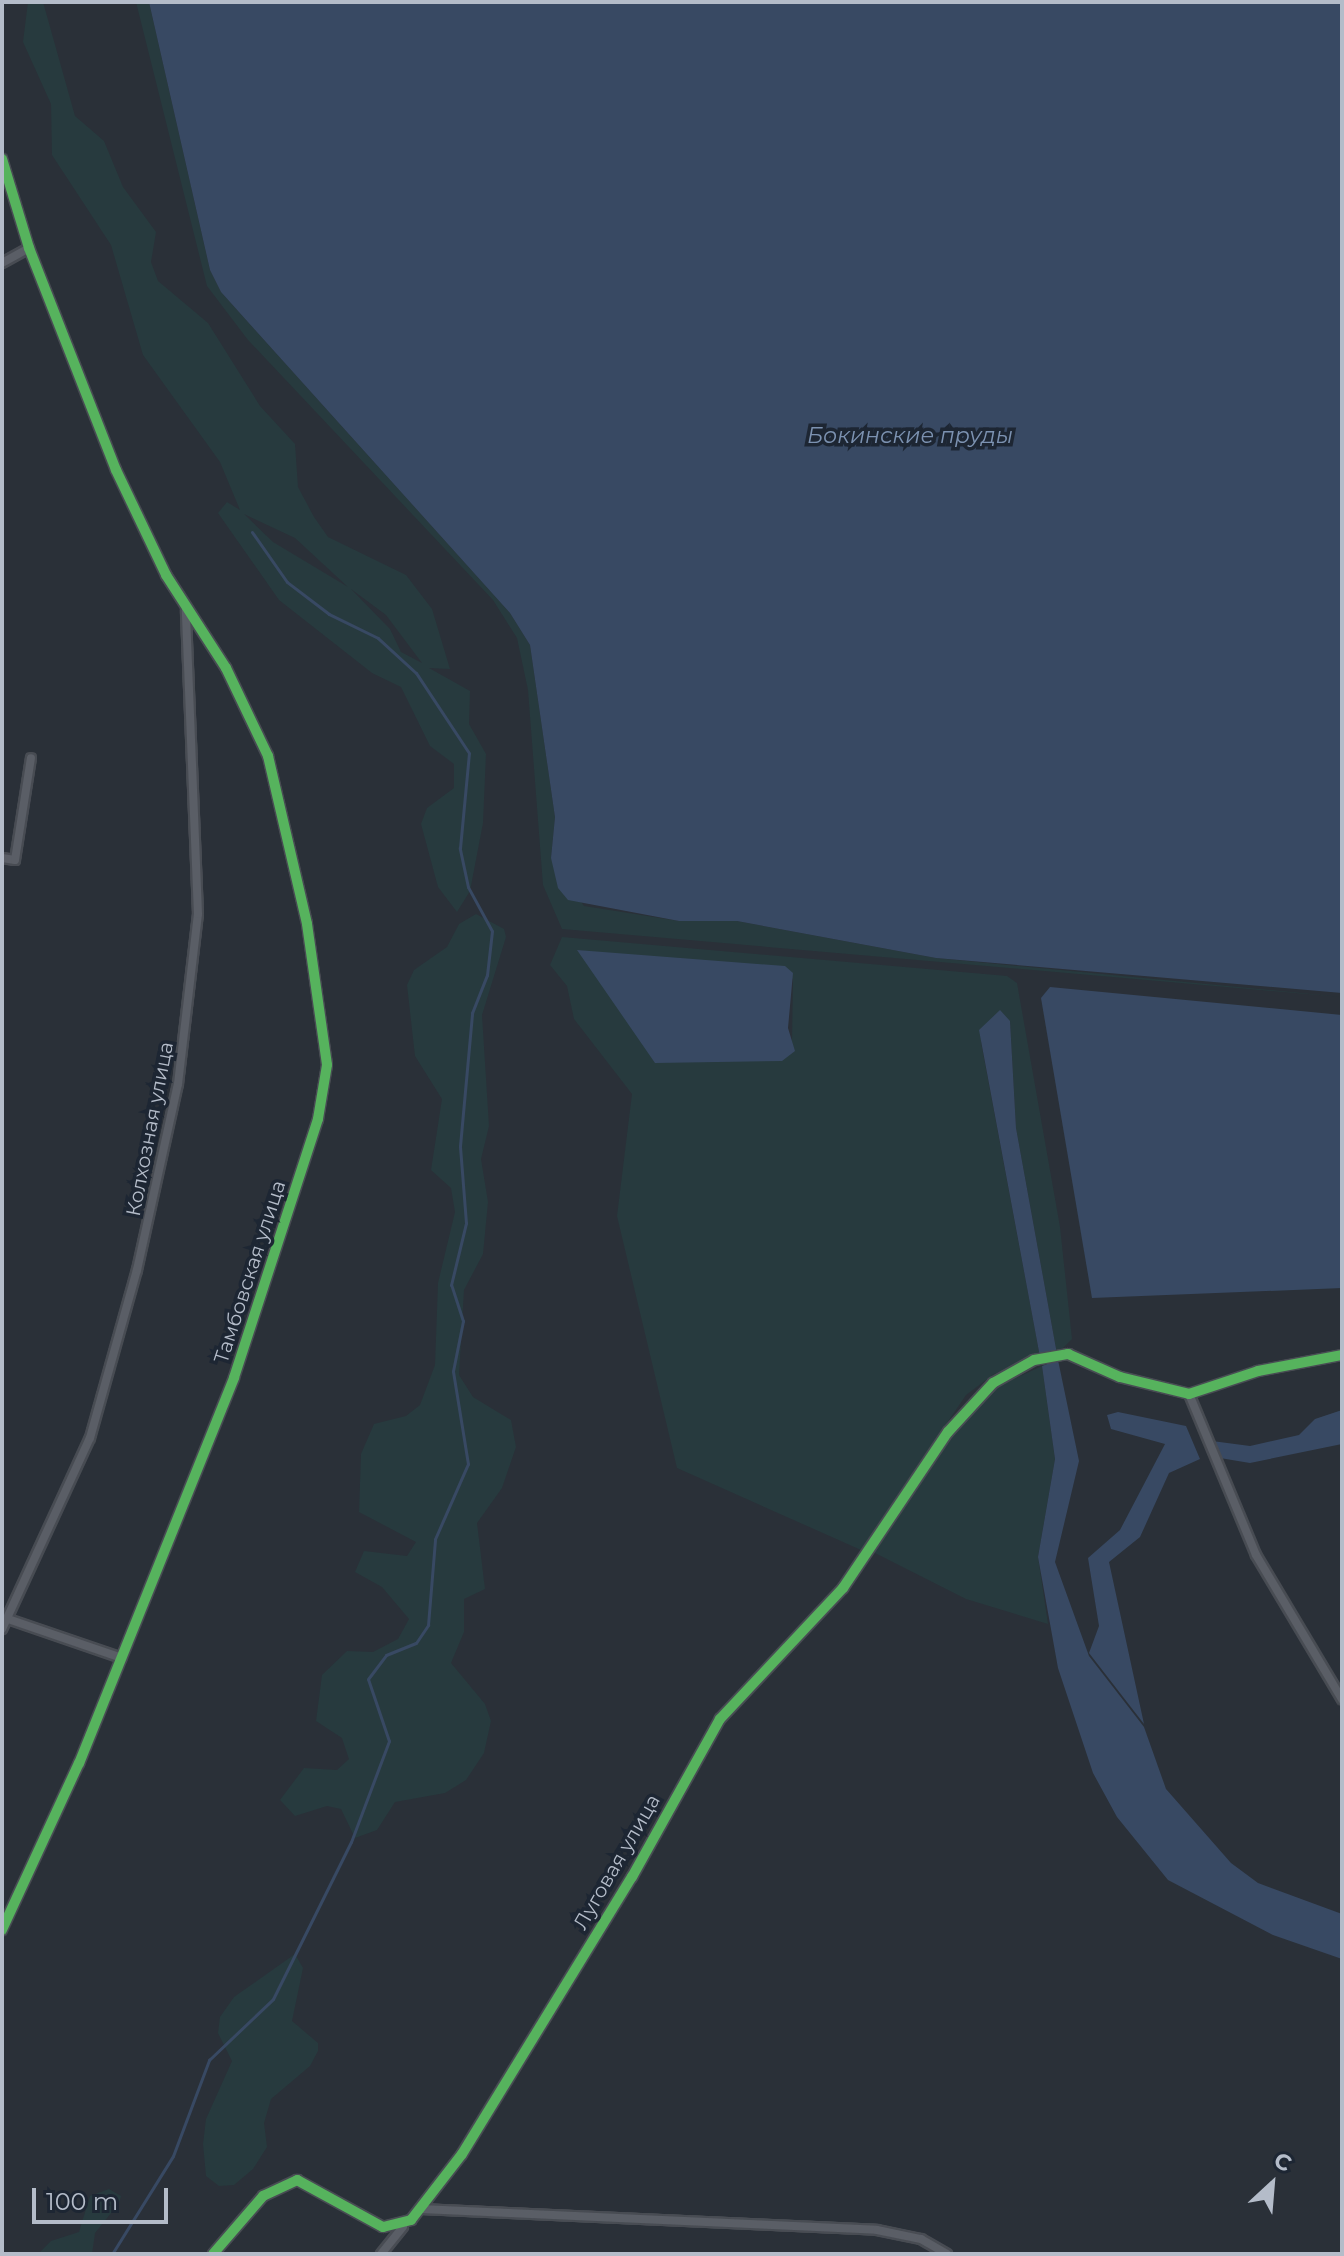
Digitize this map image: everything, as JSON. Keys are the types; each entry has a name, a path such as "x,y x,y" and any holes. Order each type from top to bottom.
{"street":[{"name":"Тамбовская улица","path":"2,159 29,248 116,470 186,609 226,668 278,785 327,1065 318,1119 249,1334 122,1658 2,1930"},
{"path":"2,263 29,248"},
{"name":"Колхозная улица","path":"2,1629 90,1438 137,1270 178,1084 198,914 186,609"},
{"path":"2,858 15,860 31,758"},
{"name":"Луговая улица","path":"381,2254 421,2209 462,2154 632,1877 720,1719 867,1559 969,1403 1034,1360 1068,1354 1120,1377 1189,1394"},
{"path":"1342,1355 1258,1371 1189,1394 1256,1555 1342,1699"},
{"path":"8,1619 122,1658"},
{"path":"213,2254 263,2196 297,2180 383,2227 403,2226"},
{"path":"421,2209 877,2230 921,2239 947,2254"}],"green space":[{"path":"28,2 43,2 75,116 104,141 123,187 156,232 151,262 158,281 208,323 260,406 295,444 298,487 328,537 406,575 432,609 450,669 429,668 470,691 469,724 486,754 483,823 470,891 457,912 438,887 421,824 427,808 454,788 454,764 430,746 401,687 372,673 279,600 218,513 227,502 240,510 220,462 143,355 111,245 52,155 51,104 23,42","holes":["244,514 295,538 348,587 273,542","351,589 386,615 422,663 401,652 390,629"]},
{"path":"136,2 149,2 210,270 221,292 510,613 530,645 555,817 551,858 584,906 679,921 737,921 936,958 1342,997 562,929 543,885 528,690 517,638 493,600 248,340 207,286"},
{"path":"476,914 504,929 506,937 482,1015 489,1126 481,1159 488,1202 483,1254 464,1290 459,1375 473,1397 511,1420 516,1447 502,1488 477,1523 485,1589 464,1599 464,1632 451,1663 485,1704 491,1721 484,1753 466,1780 445,1793 395,1802 377,1830 355,1838 341,1809 327,1806 295,1816 280,1800 304,1768 337,1770 349,1759 342,1738 316,1721 322,1675 347,1651 373,1652 398,1639 409,1619 382,1587 355,1572 364,1551 407,1556 416,1542 359,1512 361,1454 374,1424 406,1416 420,1405 435,1365 438,1283 455,1212 451,1188 431,1170 442,1099 415,1056 407,985 414,970 447,947 459,924"},
{"path":"562,937 1007,976 1017,983 1060,1227 1072,1339 1057,1354 1016,1128 1010,1021 981,1042 1040,1357 994,1374 966,1395 861,1550 677,1468 617,1216 632,1094 574,1019 567,986 550,965","holes":["577,950 793,979 792,1042"]},
{"path":"1042,1366 1055,1459 1038,1557 1048,1624 966,1599 873,1552 971,1407 988,1391"},
{"path":"295,1954 303,1968 292,2021 318,2043 318,2051 310,2066 271,2099 264,2123 267,2147 253,2169 234,2185 219,2186 206,2176 203,2144 206,2119 232,2061 218,2033 220,2017 234,1997"},
{"path":"109,2189 121,2196 95,2233 92,2254 38,2254 51,2241 79,2232 90,2196"}],"water":[{"name":"Бокинские пруды","path":"149,2 1342,2 1342,993 936,958 737,921 679,921 568,900 558,888 551,858 555,817 530,645 510,613 221,292 210,270"},
{"path":"577,950 785,966 793,973 788,1028 795,1051 782,1061 655,1063"},
{"path":"1050,987 1342,1015 1342,1288 1092,1298 1041,998"},
{"path":"1000,1010 1010,1021 1016,1128 1057,1354 1040,1357 979,1030"},
{"path":"1058,1360 1079,1461 1055,1562 1089,1656 1144,1727 1166,1789 1231,1863 1258,1883 1342,1914 1342,1959 1273,1935 1168,1880 1117,1817 1093,1773 1058,1668 1038,1557 1055,1459 1042,1366"},
{"path":"1342,1410 1342,1444 1250,1463 1214,1457 1212,1441 1250,1446 1299,1435 1315,1419"},
{"path":"1118,1412 1186,1426 1200,1459 1169,1473 1140,1537 1109,1562 1144,1724 1089,1653 1099,1626 1088,1558 1120,1530 1165,1444 1111,1429 1107,1415"}],"waterway":[{"path":"112,2254 173,2156 209,2060 273,1999 351,1842 389,1741 368,1679 386,1655 416,1643 428,1625 435,1539 468,1464 453,1371 463,1321 451,1285 466,1223 460,1146 472,1013 487,975 492,931 468,887 460,848 469,753 416,673 378,638 329,614 287,582 252,532"}],"cycle path":[{"path":"2,159 29,248 116,470 166,575 226,668 268,756 307,924 327,1065 318,1119 234,1378 79,1763 2,1930"},
{"path":"213,2254 263,2196 297,2180 383,2227 411,2220 462,2154 632,1877 720,1719 843,1588 948,1432 993,1383 1034,1360 1068,1354 1120,1377 1189,1394 1258,1371 1342,1355"}]}
